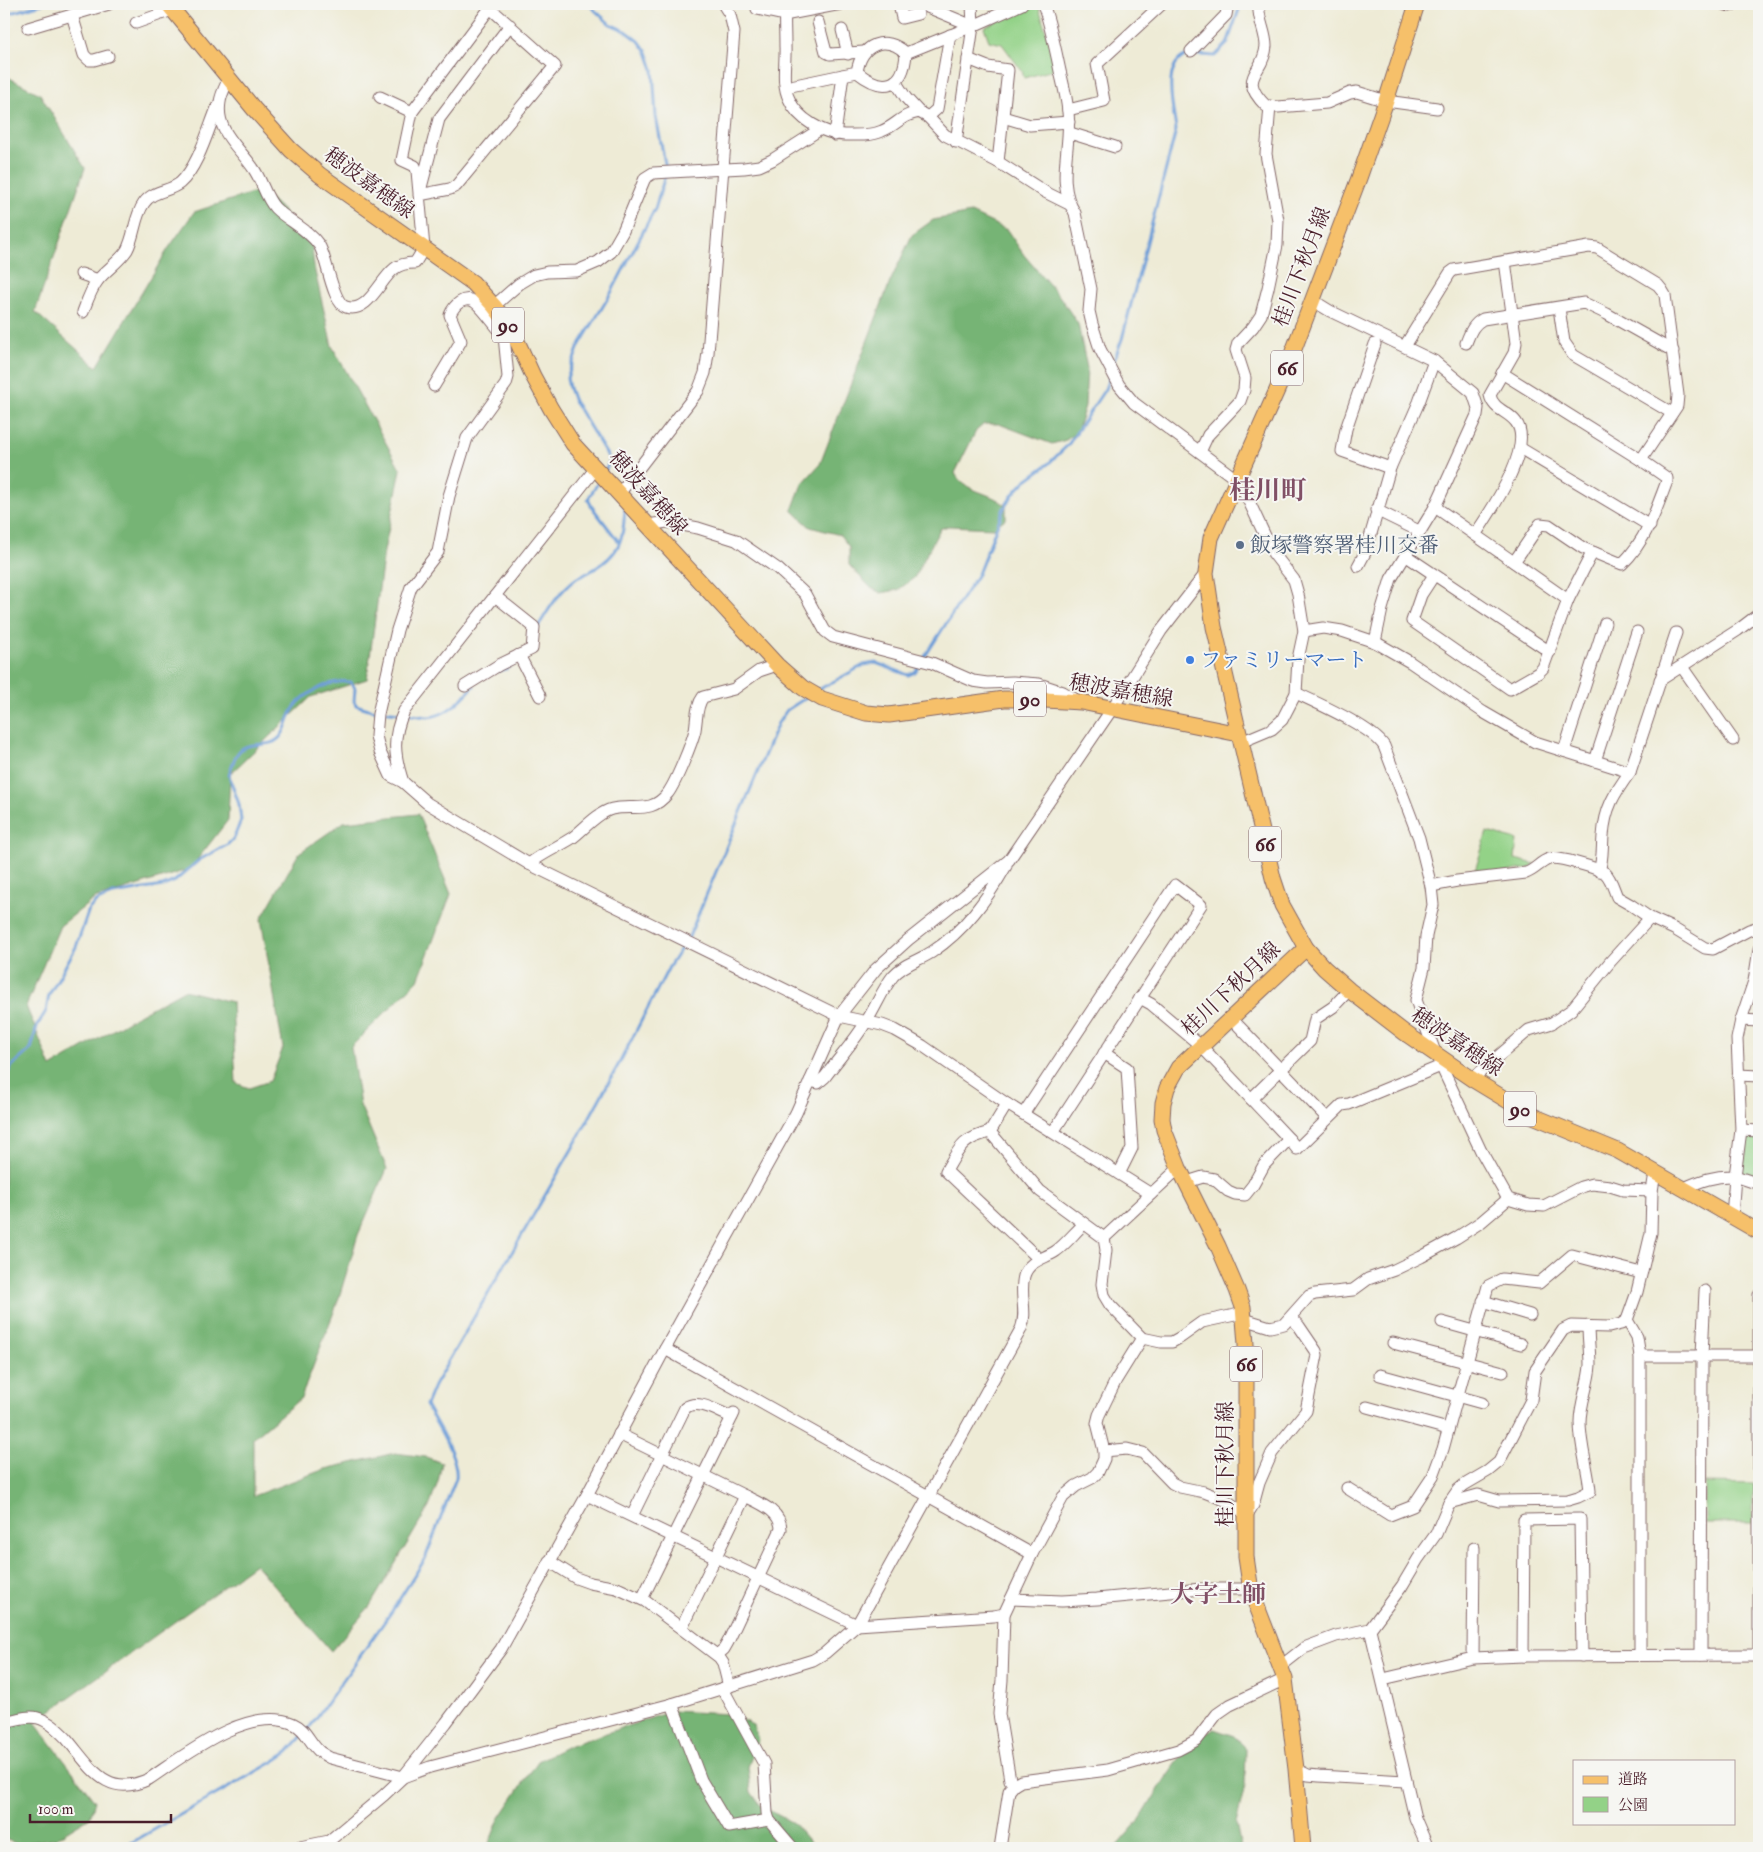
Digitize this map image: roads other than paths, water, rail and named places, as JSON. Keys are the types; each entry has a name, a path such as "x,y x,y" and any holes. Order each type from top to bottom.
{"main road":[{"name":"桂川下秋月線","path":"1303,1848 1296,1769 1283,1673 1250,1587 1246,1557 1246,1354 1244,1316 1237,1290 1179,1168 1164,1130 1162,1119 1163,1103 1167,1088 1178,1068 1306,948 1282,905 1273,878 1214,627 1206,573 1211,538 1286,370 1359,178 1417,4"},
{"name":"穂波嘉穂線","path":"170,7 230,78 254,110 291,150 320,175 473,283 494,306 551,409 573,444 777,666 803,688 822,699 866,713 889,715 1004,699 1081,702 1240,738"},
{"name":"穂波嘉穂線","path":"1306,948 1324,968 1349,990 1439,1061 1533,1116 1618,1151 1759,1232"}],"street":[{"path":"28,28 109,4"},
{"path":"619,494 698,391 704,373 708,353 734,32 730,15 723,4"},
{"path":"757,9 784,9 841,4"},
{"path":"902,4 900,9 902,18 919,9 973,26"},
{"path":"956,142 973,26 972,4"},
{"path":"906,54 1022,4"},
{"path":"1043,4 1049,20 1069,121 1064,185 1069,204 1075,213 1091,289 1090,318 1100,349 1119,385 1134,403 1236,479 1245,493 1273,553 1294,580 1298,594 1304,631 1298,659 1296,693 1282,720 1272,729 1240,738"},
{"path":"1003,117 1030,125 1069,121 1104,101 1098,64 1162,4"},
{"path":"1191,51 1226,15 1228,4"},
{"path":"1259,4 1266,46 1264,55 1253,77 1252,88 1266,106 1327,103 1357,92 1386,101 1436,108"},
{"path":"1723,4 1730,6 1734,4"},
{"path":"136,23 170,7"},
{"path":"220,102 219,118 226,136 254,168 274,207 298,225 319,245 337,297 342,306 347,308 365,303 394,268 403,264 415,263 424,248 419,196 417,171 415,166 402,160 412,112 490,8 555,66 456,186 419,196"},
{"path":"784,9 786,48 784,70 789,100 819,130 836,135 882,132 900,118 924,114 937,109 950,35"},
{"path":"72,15 84,55 89,60 108,56"},
{"path":"818,22 826,52 836,55 864,52 879,44 889,43 899,47 906,54"},
{"path":"419,196 439,120 510,25"},
{"path":"842,30 848,54"},
{"path":"858,72 860,59 864,52"},
{"path":"786,87 858,72 871,82 888,84 901,77 906,54"},
{"path":"968,59 988,67 1008,70 998,162"},
{"path":"836,135 843,75"},
{"path":"84,312 98,280 126,251 132,240 140,210 145,202 156,193 179,183 190,170 200,152 230,78"},
{"path":"895,81 906,98 945,135 998,162 1045,192 1069,204"},
{"path":"380,97 412,112"},
{"path":"1200,452 1208,436 1240,401 1244,390 1245,378 1236,350 1238,343 1253,328 1261,315 1268,288 1276,245 1278,220 1266,154 1270,106"},
{"path":"1069,121 1115,147"},
{"path":"494,306 519,284 534,275 547,272 577,271 598,262 611,252 623,231 645,178 653,173 759,166 772,160 819,130"},
{"path":"1405,346 1450,273 1454,270 1589,247 1597,248 1662,290 1665,295 1678,396 1677,406 1642,460"},
{"path":"1475,535 1493,508 1508,479 1520,448 1520,433 1516,422 1496,407 1490,395 1514,353 1516,343 1505,261"},
{"path":"81,274 98,280"},
{"path":"434,386 461,341 450,315 453,308 460,302 468,300 475,302 508,333 508,377 506,384 467,438 449,496 438,552 411,587 397,630 378,714 376,736 380,752 391,776 403,782 427,803 529,864 839,1016 895,1030 923,1046 1007,1104 1151,1194"},
{"path":"1312,300 1330,311 1434,361 1473,393 1478,408 1456,464 1435,507 1391,579 1375,642"},
{"path":"1466,343 1473,327 1483,319 1584,303 1591,305 1673,351"},
{"path":"1559,308 1564,342 1573,355 1672,413"},
{"path":"1375,344 1346,429 1342,451 1390,468"},
{"path":"1358,566 1366,551 1376,510 1390,468 1419,402 1434,361"},
{"path":"1502,373 1642,460 1667,478 1650,526 1630,557 1622,564 1583,548 1549,525 1540,524 1514,562"},
{"path":"1520,448 1650,526"},
{"path":"403,782 397,764 395,743 397,727 404,711 596,468"},
{"path":"1435,507 1568,600"},
{"path":"1376,510 1419,531"},
{"path":"648,526 667,522 698,528 736,540 778,570 805,594 826,631 833,637 932,663 973,681 1039,684 1063,692 1081,702"},
{"path":"1434,575 1421,595 1412,620 1510,689 1538,673 1543,668 1568,600 1590,558 1595,553"},
{"path":"1405,555 1550,652"},
{"path":"810,1082 818,1083 825,1078 866,1022 893,976 908,963 931,953 973,917 994,887 1009,860 1112,709 1161,631 1206,573"},
{"path":"465,686 532,649 534,627 494,596"},
{"path":"1660,680 1682,668 1759,614"},
{"path":"1564,751 1605,623"},
{"path":"1304,631 1323,628 1342,631 1375,642 1410,662 1512,730 1535,742 1630,772"},
{"path":"1595,761 1637,632"},
{"path":"1599,871 1602,863 1605,818 1611,800 1630,772 1676,633"},
{"path":"519,655 540,696"},
{"path":"529,864 542,853 571,838 611,809 652,807 667,794 674,783 695,731 699,703 703,697 734,689 759,671 777,666"},
{"path":"1682,668 1733,740"},
{"path":"1296,693 1349,720 1381,740 1384,746 1419,838 1434,906 1426,936 1424,968 1416,1000 1439,1061 1481,1151 1508,1200 1528,1205 1544,1206 1581,1187 1592,1184 1623,1190 1652,1192"},
{"path":"1431,886 1526,873 1534,870 1549,859 1566,860 1605,873 1617,898 1706,948 1714,949 1749,930 1759,927"},
{"path":"295,1848 329,1841 403,1777 446,1724 501,1649 587,1495 664,1349 796,1113 839,1016 876,970 908,940 1009,860"},
{"path":"1024,1113 1175,886 1201,905 1053,1132"},
{"path":"1472,1079 1529,1030 1552,1023 1571,1010 1610,962 1650,918"},
{"path":"1732,1217 1741,1130 1737,1038 1754,981 1759,949"},
{"path":"1251,1099 1310,1040 1315,1020 1333,1007 1349,990"},
{"path":"1140,998 1151,1004 1201,1046 1297,1149 1342,1105 1349,1104 1439,1061"},
{"path":"1230,1018 1327,1118"},
{"path":"1741,1020 1759,1021"},
{"path":"1104,1053 1128,1068 1132,1148 1119,1174"},
{"path":"1738,1075 1759,1076"},
{"path":"1007,1104 990,1132 976,1136 961,1145 946,1171 1039,1259"},
{"path":"1741,1130 1759,1131"},
{"path":"990,1132 1040,1191 1104,1238 1106,1250 1102,1284 1104,1295 1110,1306 1142,1338 1161,1342 1172,1342 1202,1322 1244,1316 1270,1327 1284,1324 1309,1296 1353,1290 1368,1279 1394,1270 1456,1238 1508,1200"},
{"path":"1187,1182 1203,1176 1214,1179 1228,1191 1245,1195 1264,1165 1288,1139"},
{"path":"1104,1238 1179,1168"},
{"path":"1000,1848 1009,1791 1014,1785 1021,1781 1108,1770 1178,1750 1197,1740 1217,1714 1283,1673 1304,1648 1336,1636 1370,1629 1402,1586 1436,1534 1458,1490 1499,1462 1531,1400 1535,1371 1563,1330 1571,1326 1609,1327 1622,1324 1627,1320 1637,1292 1651,1233 1652,1192 1655,1173"},
{"path":"1682,1189 1701,1180 1714,1177 1735,1176 1759,1184"},
{"path":"4,1722 24,1718 38,1718 56,1728 100,1777 110,1784 122,1786 137,1785 228,1730 269,1718 283,1720 296,1725 320,1752 330,1758 403,1777 430,1767 672,1704 813,1660 825,1653 857,1625 1021,1330 1025,1314 1024,1276 1031,1264 1057,1251 1084,1224"},
{"path":"1347,1488 1390,1515 1413,1506 1433,1476 1443,1449 1488,1286 1502,1279 1538,1283 1572,1255 1641,1273"},
{"path":"1701,1655 1702,1356 1705,1292"},
{"path":"1383,1679 1473,1658 1759,1655 1759,1295"},
{"path":"1483,1301 1530,1316"},
{"path":"1104,1451 1127,1449 1143,1453 1172,1483 1227,1501 1246,1515 1254,1505 1259,1483 1272,1453 1306,1410 1317,1355 1299,1326 1291,1318"},
{"path":"1627,1320 1637,1337 1640,1356 1640,1656"},
{"path":"1442,1322 1521,1344"},
{"path":"1450,1503 1478,1496 1499,1501 1568,1500 1590,1491 1588,1472 1582,1448 1580,1423 1590,1366 1588,1326"},
{"path":"1014,1785 1010,1780 999,1714 1004,1614 1032,1554 1064,1497 1076,1486 1092,1478 1098,1472 1104,1459 1104,1451 1097,1423 1099,1415 1116,1380 1142,1338"},
{"path":"1393,1343 1503,1372"},
{"path":"664,1349 1032,1554"},
{"path":"1640,1356 1759,1356"},
{"path":"1380,1375 1482,1404"},
{"path":"632,1516 682,1412 689,1405 700,1404 733,1415 642,1599"},
{"path":"1367,1407 1448,1429"},
{"path":"620,1434 766,1506 778,1518 781,1524 781,1529 728,1642 717,1655"},
{"path":"587,1495 857,1625 1004,1614"},
{"path":"682,1627 745,1496"},
{"path":"1579,1497 1582,1656"},
{"path":"1522,1502 1524,1520 1523,1656"},
{"path":"1524,1520 1580,1518"},
{"path":"1473,1658 1474,1548"},
{"path":"549,1561 576,1578 590,1583 617,1588 642,1599 717,1655 723,1663 726,1688 764,1764 766,1808 769,1820 793,1848"},
{"path":"1011,1599 1062,1601 1201,1589 1243,1589 1250,1587"},
{"path":"1370,1629 1414,1818 1426,1847"},
{"path":"672,1704 701,1780 729,1827 769,1820"},
{"path":"1296,1769 1319,1776 1405,1781"}],"waterway":[{"path":"4,15 42,4"},
{"path":"588,4 610,24 626,31 639,41 647,52 653,69 656,117 666,169"},
{"path":"1112,366 1122,339 1176,130 1171,88 1171,77 1174,67 1179,60 1188,55 1215,56 1227,44 1241,4"},
{"path":"605,471 610,460 573,399 567,378 579,346 611,293 655,209 665,176"},
{"path":"924,658 978,574 1004,508 1025,481 1047,465 1068,445 1105,389 1110,375"},
{"path":"599,481 588,499 619,542"},
{"path":"538,627 550,607 565,588 577,578 601,565 614,552 623,529 625,507"},
{"path":"816,691 864,665 876,663 908,675 915,672 921,663"},
{"path":"498,671 506,669 512,664"},
{"path":"4,1078 12,1066 31,1049 37,1026 46,1011 49,995 76,947 89,909 96,902 113,894 163,886 175,881 199,860 227,845 234,838 241,820 239,804 229,776 234,759 241,749 252,745 271,743 276,740 283,733 292,711 299,702 312,692 328,685 351,682 355,688 354,701 356,705 375,711"},
{"path":"406,714 427,717 441,714 453,706 474,686"},
{"path":"688,939 778,723 787,710 807,697"},
{"path":"382,711 400,713"},
{"path":"307,1731 392,1611 425,1559 456,1478 454,1460 441,1431 426,1405 434,1386 572,1149 669,967 684,944"},
{"path":"122,1848 273,1762 288,1752 303,1735"}],"place":[{"name":"飯塚警察署桂川交番","path":"1240,545"},
{"name":"ファミリーマート","path":"1190,660"}],"district":[{"name":"桂川町","path":"1268,491"},
{"name":"大字土師","path":"1218,1594"}]}
